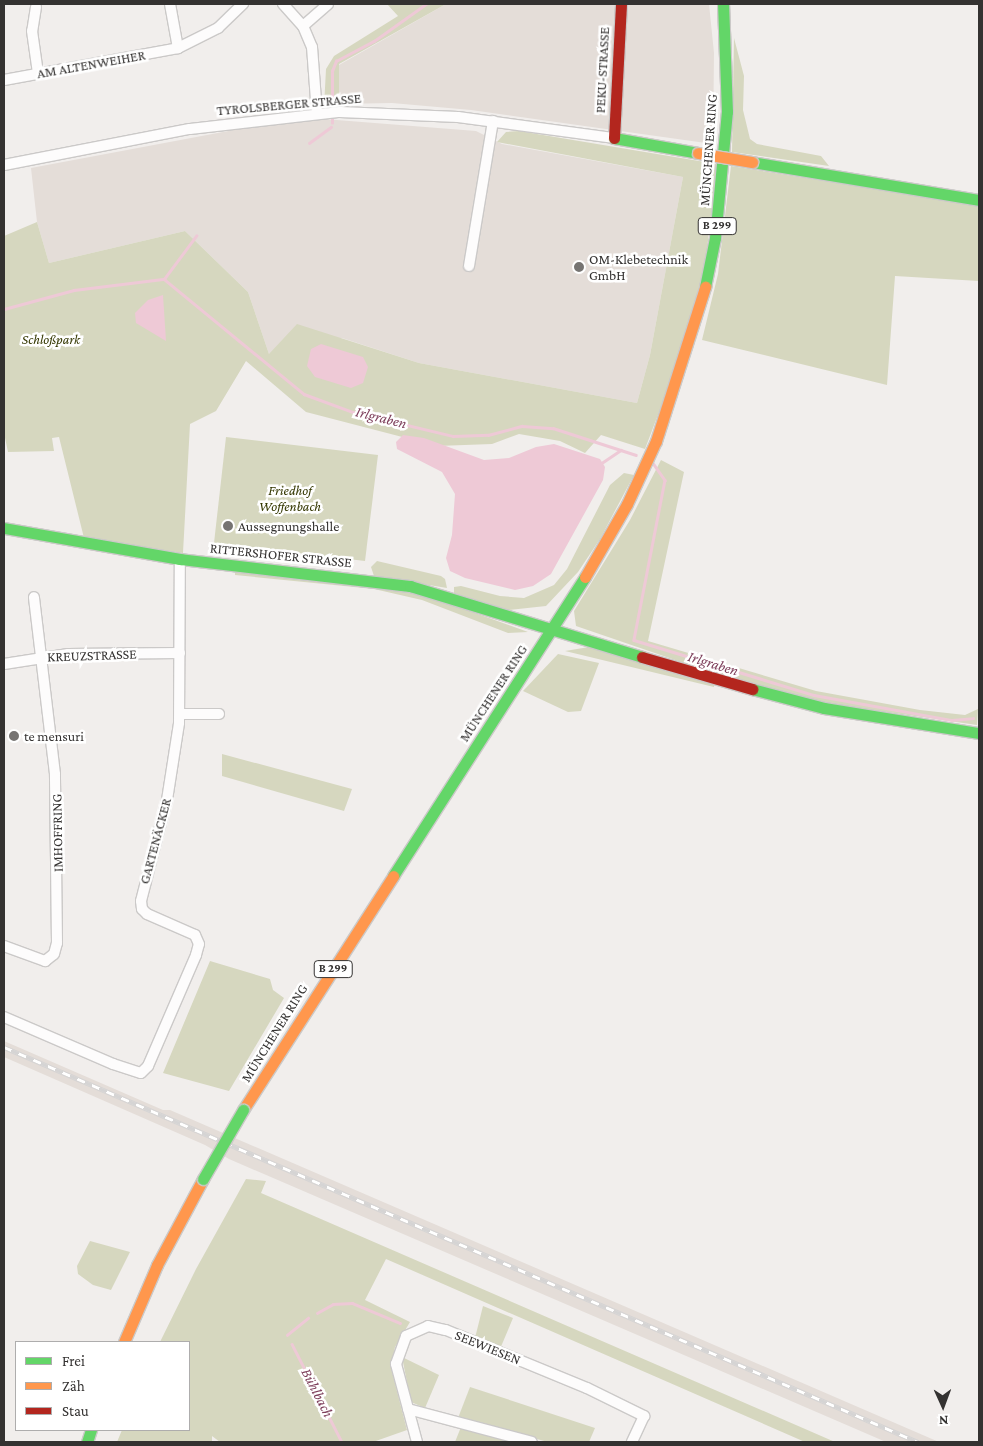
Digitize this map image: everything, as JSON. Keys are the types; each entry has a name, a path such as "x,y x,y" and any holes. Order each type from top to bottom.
{"main road":[{"name":"PEKU-STRASSE","path":"613,138 621,4"},
{"name":"MÜNCHENER RING","path":"124,1341 157,1265 203,1178 243,1110 552,629 609,538 638,483 672,399 700,310 715,238 726,132 722,4"},
{"name":"TYROLSBERGER STRASSE","path":"613,138 979,200"},
{"name":"RITTERSHOFER STRASSE","path":"4,528 180,560 410,586 720,681 824,708 979,733"}],"street":[{"path":"170,4 178,48"},
{"name":"AM ALTENWEIHER","path":"4,80 178,48 218,28 243,4"},
{"path":"283,4 303,26 312,47 317,114"},
{"path":"303,26 328,4"},
{"path":"36,7 32,31 38,73"},
{"name":"TYROLSBERGER STRASSE","path":"4,165 190,129 317,114 384,112 492,121 613,138"},
{"path":"469,266 492,121"},
{"name":"GARTENÄCKER","path":"4,1017 139,1073 148,1066 198,948 197,938 191,932 147,914 141,906 142,891 167,800 180,714 180,560"},
{"path":"34,597 43,656"},
{"name":"KREUZSTRASSE","path":"4,664 43,656 180,653"},
{"name":"IMHOFFRING","path":"4,946 45,961 54,954 57,943 57,795 43,656"},
{"path":"180,714 219,714"},
{"name":"SEEWIESEN","path":"417,1442 397,1377 397,1356 410,1332 436,1327 587,1388 644,1416 632,1442"},
{"path":"408,1409 532,1442"}],"shaded area":[{"path":"446,4 709,4 714,53 713,144 471,110 392,103 339,104 339,65"},
{"path":"324,119 476,131 502,144 683,177 650,355 637,403 419,363 342,338 269,354 248,292 185,231 49,263 37,222 31,168 255,126"},
{"path":"163,295 166,341 136,323 135,313 148,300"},
{"path":"321,344 363,357 368,367 363,383 351,388 315,377 307,366 311,349"},
{"path":"403,435 424,438 484,460 509,458 536,447 554,444 600,459 605,467 603,480 551,574 533,586 515,590 465,578 450,571 446,558 452,535 455,494 442,472 397,449 396,442"},
{"path":"4,1041 163,1110 170,1110 939,1442 886,1442 229,1159 205,1145 4,1057"}],"green space":[{"path":"387,4 446,4 339,64 339,104 324,107 326,69 334,56 398,16"},
{"path":"734,38 744,76 743,110 750,139 757,144 821,156 829,166 732,152"},
{"name":"Schloßpark","path":"519,131 717,164 705,266 675,370 645,449 601,435 585,453 560,441 519,434 492,444 437,446 306,412 246,361 216,411 190,424 183,553 84,538 59,437 52,438 54,451 8,452 4,433 4,236 37,222 49,263 185,231 248,292 269,354 297,324 419,363 637,403 650,355 683,177 497,142 506,132"},
{"path":"731,166 979,206 979,281 895,276 887,385 702,340 718,274"},
{"name":"Friedhof Woffenbach","path":"226,437 378,455 365,561 214,543"},
{"path":"661,460 684,472 648,641 816,691 920,710 965,715 978,709 977,725 825,703 722,676 576,626 574,611 630,520"},
{"path":"624,473 634,475 600,539 578,572 546,606 509,610 454,593 454,587 461,586 500,596 524,598 554,585 567,569 610,485"},
{"path":"377,561 441,576 445,579 447,588 374,576 371,567"},
{"path":"235,570 422,594 528,632 508,633 422,600 374,589 235,575"},
{"path":"589,647 714,685 714,687 565,651"},
{"path":"558,654 599,663 581,711 568,712 523,691"},
{"path":"222,754 352,789 344,811 222,776"},
{"path":"210,961 270,979 273,990 284,998 229,1091 163,1073"},
{"path":"246,1179 266,1181 261,1193 835,1442 805,1442 386,1259 365,1300 410,1322 395,1347 391,1368 407,1430 373,1442 220,1442 212,1436 212,1442 117,1442 122,1431 190,1431 190,1341 160,1341 196,1269"},
{"path":"90,1241 130,1252 111,1290 93,1285 78,1274 77,1266"},
{"path":"483,1306 513,1318 500,1349 475,1338"},
{"path":"402,1357 439,1375 425,1408 411,1402"},
{"path":"470,1387 595,1428 589,1442 548,1442 458,1418"},
{"path":"461,1427 517,1442 455,1442"}],"waterway":[{"path":"332,103 332,71 336,61 374,41 426,4"},
{"path":"332,118 332,123"},
{"path":"309,143 331,127"},
{"path":"164,279 196,236"},
{"name":"Irlgraben","path":"164,279 304,394 353,412 453,436 488,435 522,426 553,428 636,455"},
{"path":"4,309 74,290 164,279"},
{"path":"600,464 621,450"},
{"name":"Irlgraben","path":"653,463 665,480 634,640 814,695 952,720 973,718"},
{"name":"Bühlbach","path":"317,1313 333,1304 352,1303 400,1323"},
{"name":"Bühlbach","path":"287,1335 308,1318"},
{"name":"Bühlbach","path":"292,1344 342,1442"}],"railway":[{"path":"4,1047 918,1442"}],"traffic: fast":[{"path":"705,287 715,238 727,112 723,4"},
{"path":"614,138 698,153"},
{"path":"752,162 979,200"},
{"path":"4,528 180,559 410,586 642,657"},
{"path":"393,876 585,577"},
{"path":"752,689 824,708 979,733"},
{"path":"203,1179 243,1110"},
{"path":"87,1442 91,1431"}],"traffic: slow":[{"path":"698,153 752,162"},
{"path":"585,577 627,504 656,441 705,287"},
{"path":"243,1110 393,876"},
{"path":"124,1341 157,1265 203,1179"}],"traffic: jam":[{"path":"614,138 621,4"},
{"path":"642,657 752,689"}],"place":[{"name":"OM-Klebetechnik GmbH","path":"579,267"},
{"name":"Aussegnungshalle","path":"228,526"},
{"name":"te mensuri","path":"14,736"}]}
